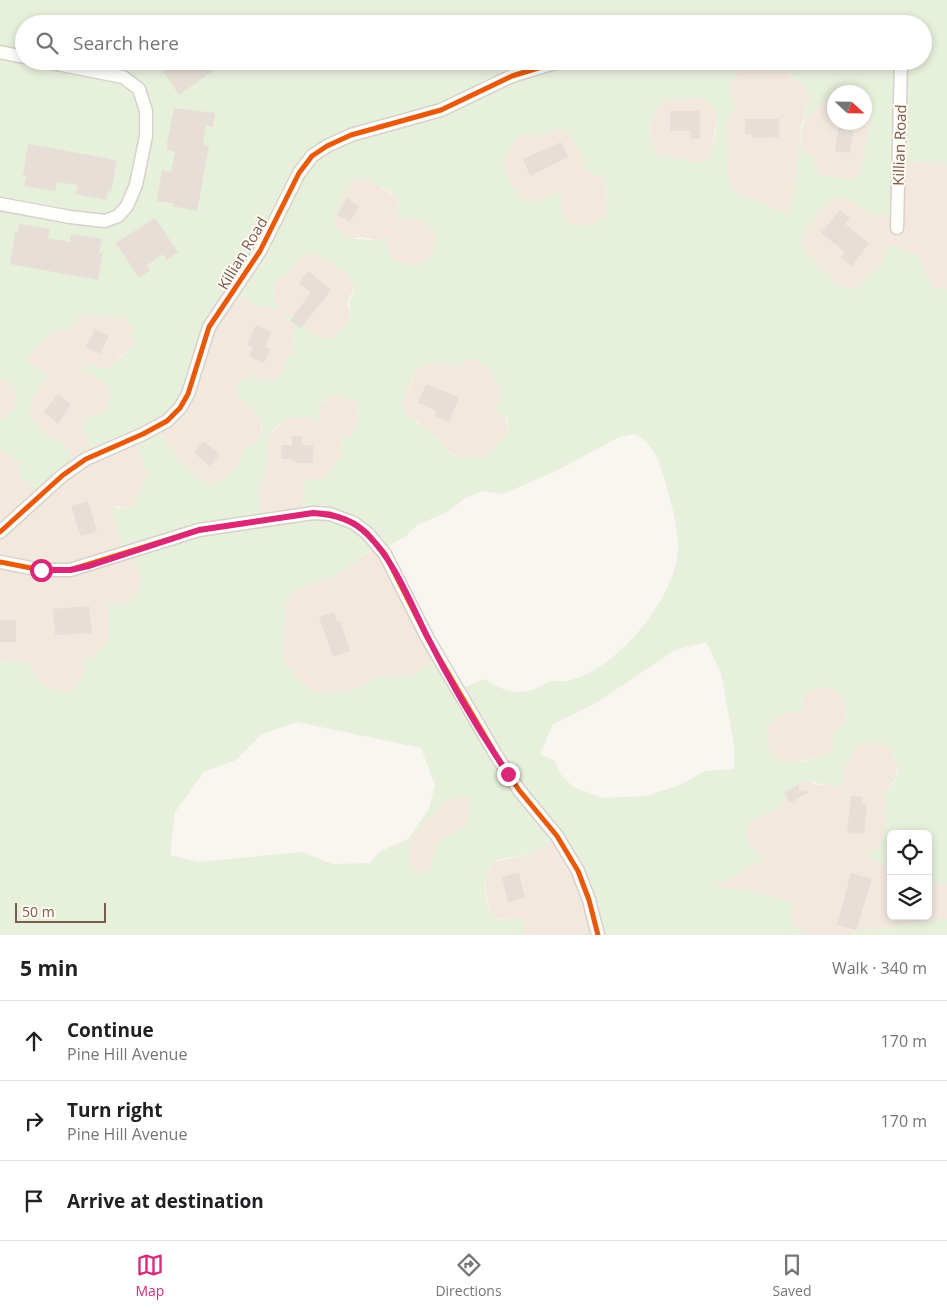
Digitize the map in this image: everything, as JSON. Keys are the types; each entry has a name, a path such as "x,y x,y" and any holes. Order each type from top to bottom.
{"street":[{"path":"0,52 15,56"},
{"path":"0,204 70,217 105,220 118,216 128,206 136,185 146,136 146,111 139,89 123,77 88,70"},
{"name":"Killian Road","path":"0,532 63,475 86,459 143,434 167,421 180,408 188,394 209,327 260,251 299,173 312,156 327,146 351,135 441,110 512,76 532,70"},
{"name":"Killian Road","path":"897,228 901,70"},
{"path":"0,562 41,570 70,570 208,529 313,513 330,514 354,523 367,533 385,554 428,639 496,755 563,845 578,870 589,900 598,935"}],"shaded area":[{"path":"738,70 787,70 793,79 799,80 810,96 801,127 798,171 790,215 734,192 726,171 729,146 726,123 735,109 729,87"},
{"path":"698,97 709,101 714,107 717,118 711,156 701,163 658,154 650,144 651,115 654,109 664,99 682,100"},
{"path":"827,101 827,130 869,130 861,174 850,180 821,174 801,149 801,131 807,118"},
{"path":"556,130 567,132 583,157 586,173 600,175 606,181 607,213 594,225 570,225 563,215 560,192 536,202 521,199 507,177 503,161 517,138 527,134 539,136"},
{"path":"929,162 947,165 947,290 932,287 918,256 883,261 855,289 839,286 810,257 801,244 805,229 834,197 851,200 871,214 901,163"},
{"path":"358,178 373,182 397,198 399,206 426,222 437,236 432,256 415,266 397,261 387,251 386,246 379,241 361,237 349,239 338,233 332,223 338,204 347,185"},
{"path":"310,253 343,270 353,281 354,289 347,303 351,315 335,337 326,339 311,334 304,325 284,315 294,326 293,352 276,379 267,381 248,375 240,400 253,406 261,419 261,433 257,440 243,450 239,462 222,482 209,485 191,473 170,450 158,428 197,375 209,333 237,292 257,306 278,309 274,303 275,282 279,277 289,273 301,255"},
{"path":"80,313 123,316 132,328 135,337 132,348 120,356 112,367 103,369 86,364 83,369 104,383 111,391 108,408 98,416 134,440 148,475 134,504 128,508 115,506 133,549 141,580 139,592 124,606 108,604 109,640 92,658 81,684 66,694 41,685 33,675 6,661 0,664 0,449 19,463 62,442 49,438 29,416 31,400 48,375 28,363 29,342"},
{"path":"470,359 478,360 489,368 498,385 508,431 486,457 459,458 443,447 439,437 425,431 419,423 406,415 402,403 417,369 424,363 435,362 456,367"},
{"path":"0,374 16,389 16,409 0,419"},
{"path":"330,395 346,396 356,402 359,407 358,423 350,436 341,437 342,453 328,476 323,479 306,512 262,519 259,492 266,470 269,435 290,417 309,417"},
{"path":"374,548 379,552 435,660 409,677 375,677 358,688 339,693 314,693 296,677 283,659 286,601 302,586 336,576"},
{"path":"818,687 838,691 846,708 845,723 834,732 833,749 825,756 789,763 778,762 770,751 766,728 775,716 802,711 803,696"},
{"path":"881,742 889,747 898,766 896,778 883,795 887,811 882,844 874,851 867,851 870,858 887,865 887,920 932,920 932,882 947,884 947,919 854,932 853,935 804,935 794,928 792,915 794,902 702,887 753,820 779,808 790,789 804,780 817,785 845,782 843,768 858,745"},
{"path":"463,796 467,799 471,812 466,825 440,840 429,870 418,873 409,869 409,846 414,834 447,800"},
{"path":"555,840 573,869 594,935 525,935 523,930 525,918 510,920 496,918 490,912 486,893 486,873 494,862 529,854"}],"green space":[{"path":"0,0 947,0 947,165 929,162 901,163 896,215 871,214 851,200 834,197 805,229 801,244 810,257 839,286 855,289 883,261 890,244 918,256 932,287 947,290 947,884 932,882 932,830 887,830 887,865 870,858 866,851 874,851 882,843 887,811 883,795 898,774 895,758 881,742 858,745 843,768 845,782 839,787 804,781 790,789 779,808 753,820 747,829 749,845 766,859 713,887 746,890 794,902 792,915 794,927 804,935 594,935 573,869 555,840 531,853 496,861 489,868 487,874 485,890 491,912 495,917 502,920 525,918 523,930 525,935 0,935 0,664 16,661 25,662 32,666 39,682 66,693 79,684 83,675 85,659 92,657 109,640 108,604 124,606 139,592 140,580 133,549 124,549 111,508 128,508 134,504 148,475 134,440 94,456 82,426 89,416 98,416 108,408 111,391 104,383 83,369 86,364 103,368 108,367 132,348 132,331 124,317 79,316 70,331 57,328 29,356 29,363 49,375 31,400 29,416 49,438 62,442 78,466 39,496 19,475 19,463 0,449 0,419 16,409 16,389 5,378 0,383","holes":["15,15 932,15 932,70 788,70 797,83 799,80 810,96 800,140 790,215 734,192 727,172 729,146 726,123 735,109 729,87 738,70 15,70","827,85 872,85 872,130 869,130 861,174 849,180 821,174 815,165 815,159 801,149 802,133 806,122 827,101","698,97 713,107 716,114 717,121 711,156 701,163 658,154 651,140 650,126 659,105 664,99 682,100","556,130 567,132 583,157 586,173 600,175 606,181 607,213 594,225 570,225 563,215 560,191 536,202 521,199 507,177 503,161 517,138 527,134 539,136","358,178 379,186 394,195 399,204 397,219 416,218 428,225 437,236 432,256 415,266 397,261 387,251 386,236 379,241 352,238 337,230 333,223 347,185","310,253 322,258 337,266 350,277 354,289 349,303 351,315 335,337 321,338 317,337 300,322 283,313 294,326 293,352 276,379 267,381 248,375 235,386 240,400 251,407 259,417 262,429 260,435 256,441 243,450 240,460 230,474 223,480 209,485 180,460 168,446 158,429 194,398 197,375 213,325 237,292 257,306 278,310 274,303 275,282 279,277 289,273 301,255","469,359 482,363 492,373 498,385 501,399 495,408 507,419 508,431 486,457 464,457 447,451 439,438 406,415 402,403 411,381 419,368 432,363 456,367","330,395 340,396 348,398 358,407 358,419 350,436 341,437 342,453 328,476 323,479 304,479 305,512 262,518 259,492 266,470 269,435 279,425 292,418 305,417 318,422 322,402","635,434 648,444 657,457 665,480 677,530 678,544 676,564 657,607 642,628 605,663 586,675 567,681 550,682 528,691 509,691 485,679 455,691 435,660 409,677 375,677 358,688 339,693 314,693 296,677 283,659 286,602 302,586 336,576 373,548 380,551 406,536 417,525 447,512 466,498 482,491 503,494 556,471 619,437","706,642 721,673 734,745 734,769 705,771 680,785 646,796 603,798 573,787 561,775 555,761 540,754 553,724 596,703 675,650","818,687 838,691 846,708 845,723 834,732 833,749 827,753 814,759 800,762 778,761 770,751 767,728 775,716 802,711 803,696","297,722 421,748 435,785 429,809 408,839 379,852 370,863 332,864 302,852 198,862 170,855 175,812 204,772 236,760 262,734","463,796 467,799 471,812 466,825 440,840 429,869 418,873 410,869 409,846 414,834 447,800"]},
{"path":"947,919 947,935 853,935 854,932"}],"building":[{"path":"162,70 212,70 213,71 179,95"},
{"path":"174,108 215,113 213,127 206,125 203,144 209,146 197,211 157,201 162,170 171,172 175,152 167,150"},
{"path":"670,111 700,111 700,139 691,139 691,131 670,131"},
{"path":"745,119 779,119 779,137 752,138 752,134 745,134"},
{"path":"838,130 854,130 850,153 835,151"},
{"path":"561,142 568,157 530,176 523,159"},
{"path":"28,144 117,160 111,192 108,191 106,200 76,194 78,185 57,182 55,191 24,186 26,176 23,176"},
{"path":"347,198 359,206 350,222 337,215"},
{"path":"840,210 850,218 845,224 869,243 852,266 841,258 845,252 821,233"},
{"path":"155,218 178,252 167,260 163,254 147,265 150,270 139,278 116,243"},
{"path":"19,224 50,229 48,238 70,242 71,234 102,239 99,254 103,252 98,280 10,264 15,232 18,233"},
{"path":"308,271 331,290 301,328 290,321 311,292 299,283"},
{"path":"256,325 271,332 265,347 270,349 264,363 249,356 253,348 247,345"},
{"path":"95,329 109,336 100,354 86,347"},
{"path":"426,384 459,397 449,422 434,416 437,411 418,403"},
{"path":"58,394 71,404 58,424 44,412"},
{"path":"292,436 302,436 302,445 313,445 313,463 298,463 292,461 292,459 281,459 281,445 292,445"},
{"path":"203,441 220,454 210,466 194,453"},
{"path":"88,501 97,531 81,536 71,506"},
{"path":"89,606 92,633 55,635 53,609"},
{"path":"334,612 337,622 340,621 350,651 333,657 319,617"},
{"path":"0,620 16,620 16,642 0,642"},
{"path":"799,784 799,791 809,792 790,803 784,793"},
{"path":"851,796 863,797 862,804 867,804 864,834 847,832"},
{"path":"519,873 525,898 508,902 502,877"},
{"path":"851,873 872,879 856,930 837,925"}],"cycle path":[{"path":"0,532 63,475 86,459 143,434 167,421 180,408 188,394 209,327 260,251 299,173 312,156 327,146 351,135 441,110 512,76 532,70"},
{"path":"0,562 41,570 70,570 199,530 313,513 330,514 354,523 367,533 385,554 428,639 496,755 519,790 557,836 578,871 589,900 598,935"}],"route":[{"path":"41,570 70,570 89,566 130,551 199,530 313,513 330,514 343,518 354,523 367,533 385,554 428,639 508,774"}]}
